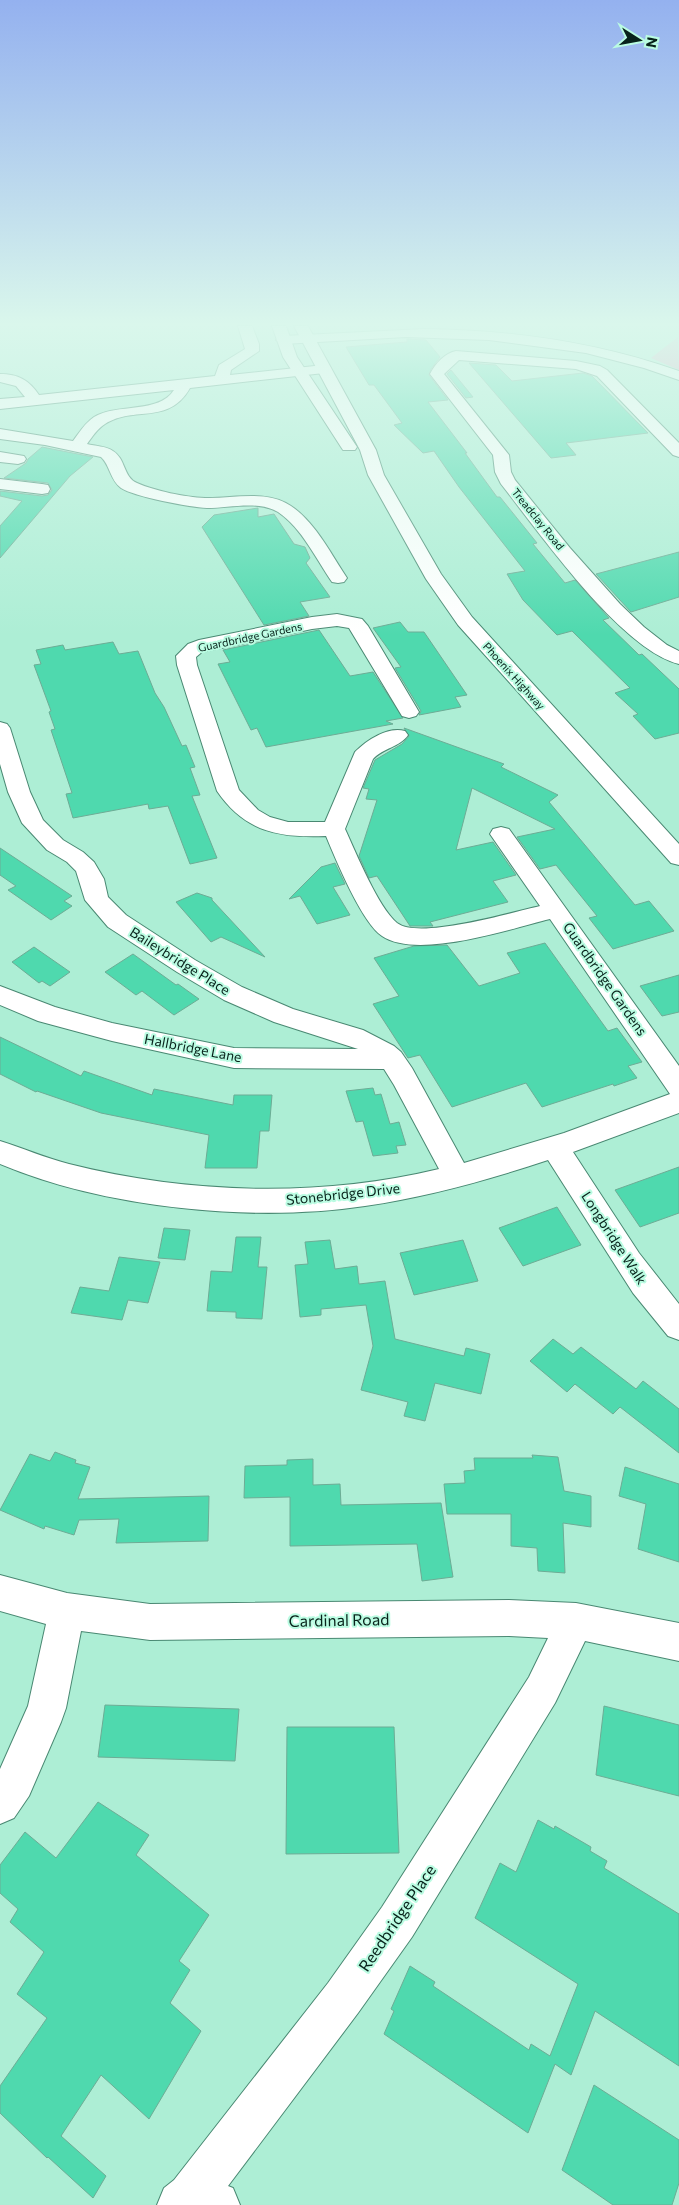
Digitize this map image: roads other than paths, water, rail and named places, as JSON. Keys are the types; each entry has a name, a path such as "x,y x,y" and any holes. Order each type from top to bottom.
{"street":[{"path":"78,446 90,429"},
{"name":"Phoenix Highway","path":"337,429 356,457 376,475 432,576 465,621 679,858"},
{"name":"Phoenix Highway","path":"357,429 374,462 376,475"},
{"name":"Treadclay Road","path":"480,429 501,455 503,472 507,481 577,568 632,626 658,649 679,658"},
{"path":"657,429 679,452"},
{"path":"0,434 78,446 106,453 111,457 122,482 132,487 197,502 243,501 273,504 284,509 294,517 338,578"},
{"path":"0,457 18,459"},
{"path":"0,484 42,489"},
{"name":"Guardbridge Gardens","path":"409,712 361,630 355,624 347,621 312,623 206,644 195,648 186,656 187,665 228,791 240,808 260,822 302,831 334,829 345,855 380,920 389,930 406,936 447,934 556,910 679,1088"},
{"name":"Baileybridge Place","path":"0,728 19,792 33,823 55,845 75,857 86,867 92,879 97,900 117,921 225,990 293,1020 363,1041 381,1050 392,1059 456,1176"},
{"path":"334,829 362,757 377,745 398,735"},
{"path":"501,834 556,910"},
{"name":"Hallbridge Lane","path":"0,995 47,1014 103,1029 234,1058 392,1059"},
{"name":"Stonebridge Drive","path":"0,1152 29,1165 106,1184 186,1197 252,1201 367,1194 456,1176 554,1147 679,1102"},
{"name":"Longbridge Walk","path":"554,1147 589,1199 627,1262 648,1291 679,1326"},
{"name":"Cardinal Road","path":"0,1593 67,1611 150,1622 509,1618 576,1621 679,1642"},
{"path":"0,1804 15,1782 47,1708 67,1611"},
{"name":"Reedbridge Place","path":"196,2202 397,1922 542,1690 576,1621"}]}
